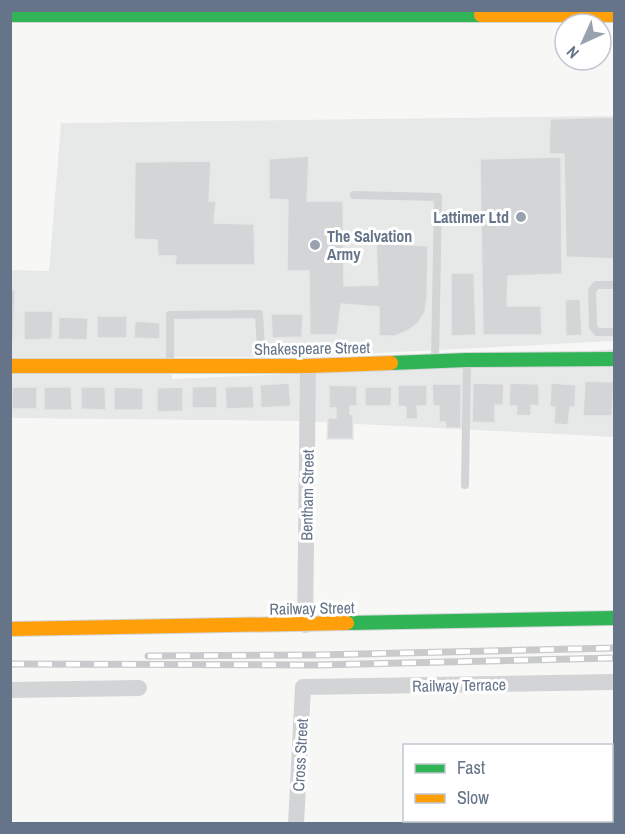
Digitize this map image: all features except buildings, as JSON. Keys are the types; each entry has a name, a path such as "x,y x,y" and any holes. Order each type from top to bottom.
{"street":[{"path":"10,15 150,12 480,12 615,15"},
{"name":"Shakespeare Street","path":"10,366 170,364 308,366 467,360 615,359"},
{"name":"Bentham Street","path":"305,625 308,366"},
{"name":"Railway Street","path":"10,629 615,618"},
{"name":"Railway Terrace","path":"303,687 615,682"},
{"name":"Cross Street","path":"296,824 303,687"},
{"path":"10,690 139,688"}],"lane":[{"path":"354,195 438,197 435,361"},
{"path":"615,285 597,285 592,291 593,327 597,332 615,332"},
{"path":"170,364 170,315 259,314 262,366"},
{"path":"465,485 467,360"}],"shaded area":[{"path":"614,116 614,341 301,357 169,357 172,379 290,374 614,349 614,437 300,421 11,418 10,270 49,271 61,123"}],"railway":[{"path":"148,656 317,655 614,648"},
{"path":"10,664 317,665 614,658"}],"traffic: fast":[{"path":"10,15 481,15"},
{"path":"391,363 614,359"},
{"path":"347,623 614,618"}],"traffic: slow":[{"path":"481,15 614,15"},
{"path":"10,366 308,366 391,363"},
{"path":"10,629 347,623"}],"place":[{"name":"Lattimer Ltd","path":"521,217"},
{"name":"The Salvation Army","path":"315,245"}]}
